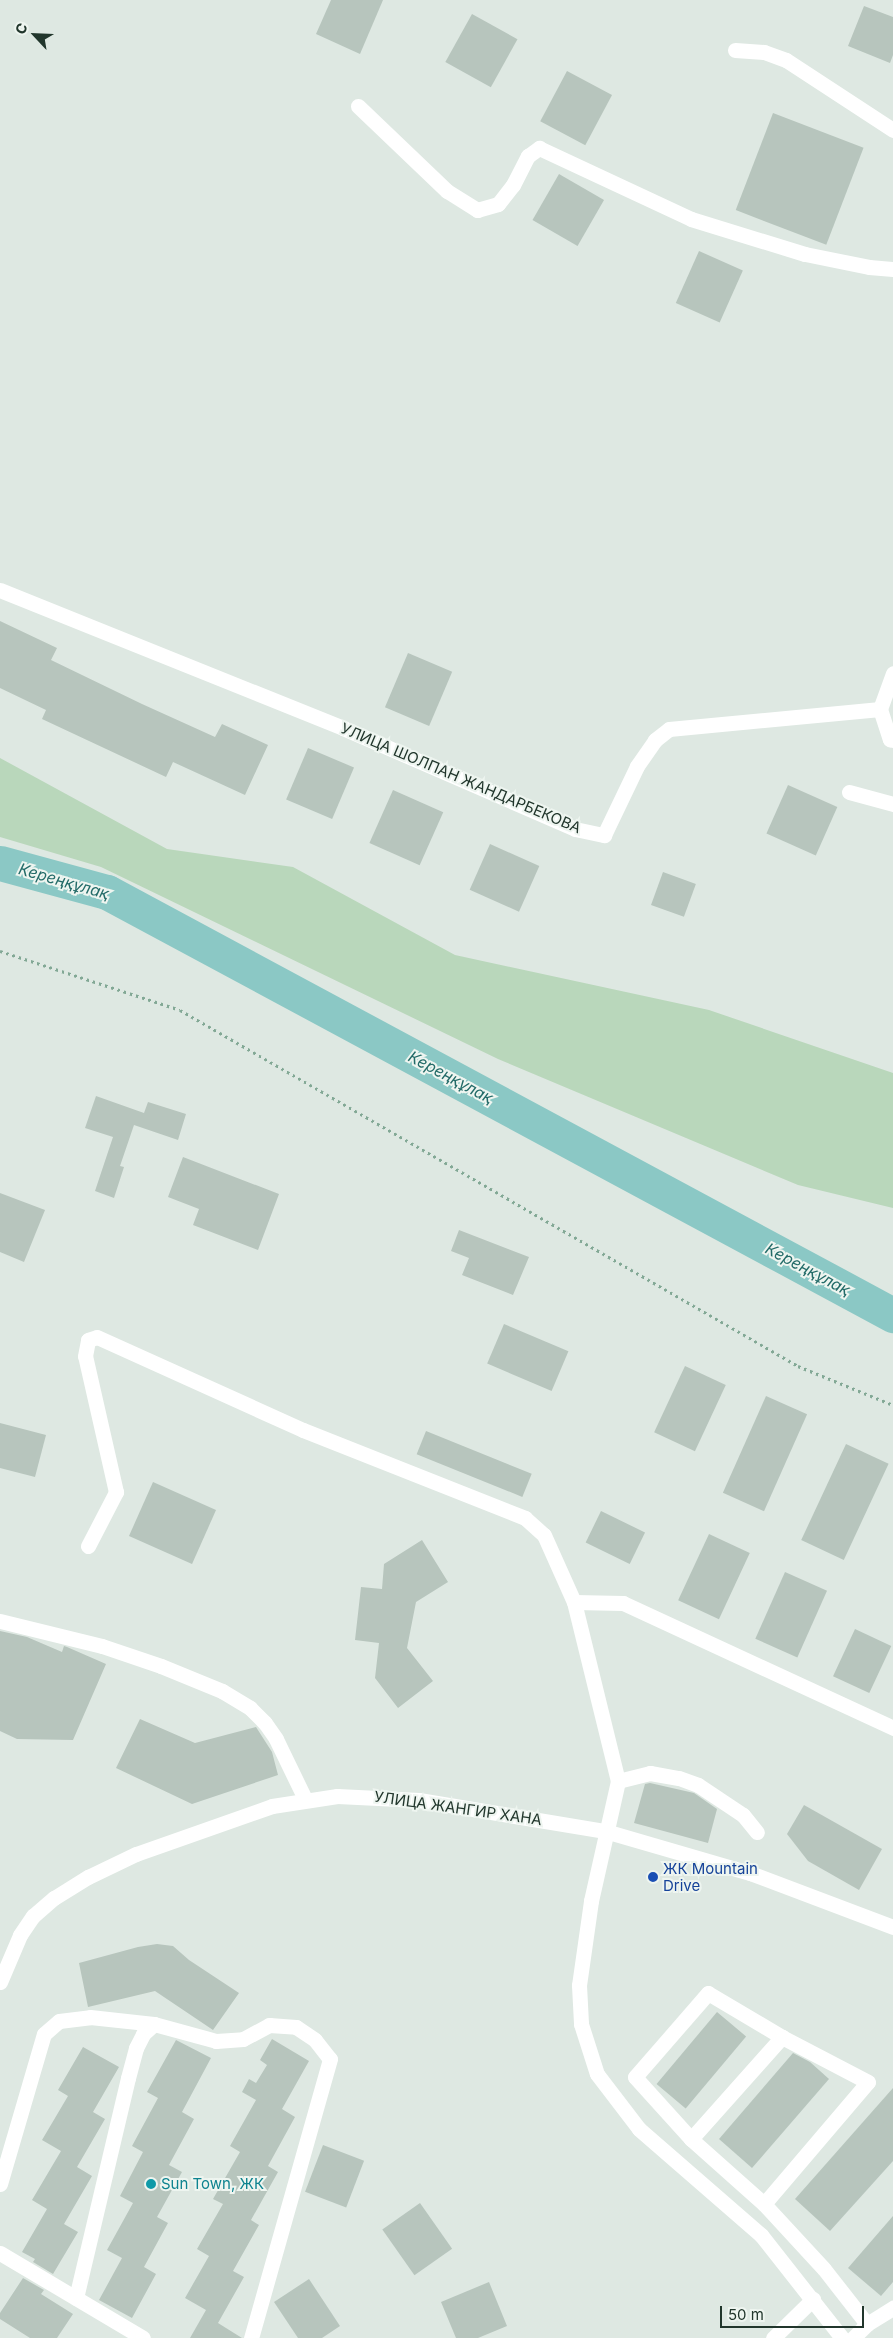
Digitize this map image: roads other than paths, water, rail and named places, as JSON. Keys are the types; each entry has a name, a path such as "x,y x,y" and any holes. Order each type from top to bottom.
{"street":[{"path":"735,50 764,52 786,60 893,130"},
{"path":"358,106 446,191 477,210 498,204 513,184 528,156 539,148 690,219 805,254 869,267 893,268"},
{"name":"УЛИЦА ШОЛПАН ЖАНДАРБЕКОВА","path":"0,590 343,728 575,829 604,835 637,766 655,740 669,729 880,709"},
{"path":"893,673 880,709 890,739 893,740"},
{"path":"849,792 893,804"},
{"path":"88,1546 116,1492 84,1356 88,1340 97,1337 303,1430 525,1518 544,1535 574,1602 618,1781 605,1831 591,1901 579,1985 581,2024 597,2074 639,2130 760,2235 813,2299 842,2338"},
{"path":"574,1602 622,1603 893,1728"},
{"path":"0,1621 102,1646 161,1666 222,1691 250,1708 265,1723 276,1739 306,1800"},
{"path":"618,1781 650,1773 679,1778 698,1785 743,1815 757,1832"},
{"name":"УЛИЦА ЖАНГИР ХАНА","path":"0,1982 20,1935 34,1916 54,1898 88,1877 136,1854 272,1806 336,1796 419,1800 513,1814 605,1831 750,1873 893,1927"},
{"path":"764,2204 868,2082 782,2038 708,1993 635,2077 691,2139 764,2204 824,2269 868,2324"},
{"path":"0,2184 44,2034 59,2021 90,2017 154,2024 216,2041 242,2040 269,2025 296,2027 315,2040 330,2059 251,2338"},
{"path":"76,2298 136,2048 143,2034 154,2024"},
{"path":"691,2139 782,2038"},
{"path":"0,2253 143,2338"},
{"path":"773,2338 813,2299"},
{"path":"853,2338 868,2324 893,2308"}],"waterway":[{"name":"Кереңқұлақ","path":"0,863 107,892 893,1315"}],"place":[{"name":"ЖК Mountain Drive","path":"653,1877"},
{"name":"Sun Town, ЖК","path":"151,2184"}]}
